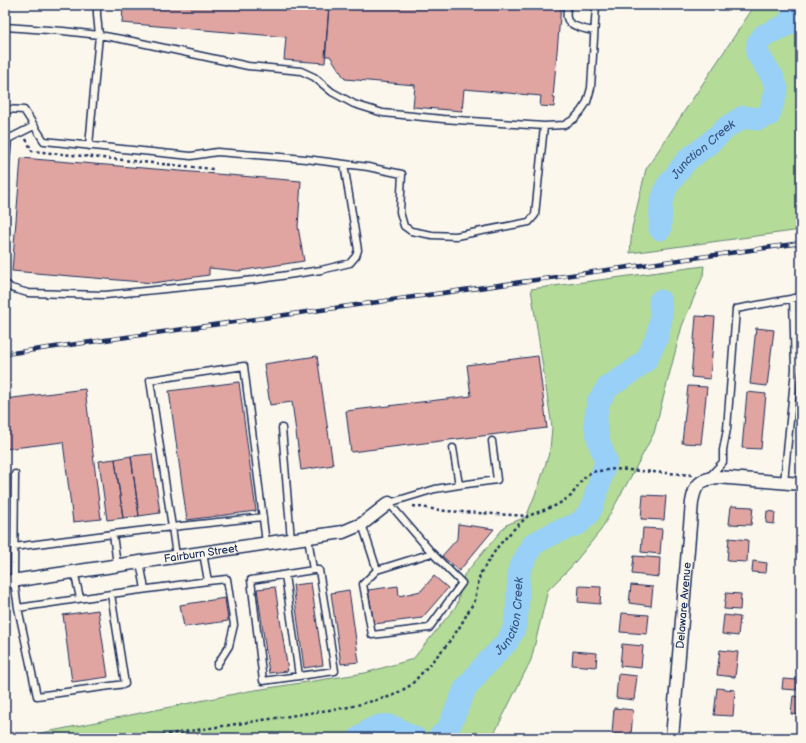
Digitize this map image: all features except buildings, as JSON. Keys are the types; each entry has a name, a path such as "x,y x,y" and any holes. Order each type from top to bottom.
{"street":[{"path":"707,479 717,477 741,478 801,484"},
{"name":"Delaware Avenue","path":"672,738 693,494 698,484 707,479"},
{"name":"Fairburn Street","path":"9,582 343,532 362,524 389,503"}],"lane":[{"path":"89,146 99,35 97,5"},
{"path":"568,5 566,18 568,22 581,29 594,31"},
{"path":"5,27 99,35 248,66 301,71 314,77 332,92 354,104 383,113 544,126 564,125 574,119 587,102 591,88 596,5"},
{"path":"5,109 24,110 44,141 191,156 222,152 306,159 368,167 402,174 400,212 404,226 411,231 432,235 456,236 529,222 535,215 544,126"},
{"path":"5,173 8,139 34,126"},
{"path":"5,283 11,288 28,293 105,295 254,280 321,270 350,263 356,256 358,250 344,164"},
{"path":"707,479 723,462 736,309 801,297"},
{"path":"784,482 798,370 793,298"},
{"path":"176,556 150,380 244,366 266,543"},
{"path":"282,428 290,540"},
{"path":"432,553 377,570 363,584 372,635 429,628 462,583 432,553 389,503 435,490 497,480 492,441"},
{"path":"453,448 459,485"},
{"path":"15,474 14,547 9,582 18,608 37,696 125,684 111,594"},
{"path":"14,547 263,517"},
{"path":"362,524 377,570"},
{"path":"113,534 117,565"},
{"path":"308,537 314,570"},
{"path":"203,553 208,581"},
{"path":"140,562 145,589"},
{"path":"314,570 319,570 335,671 263,681 250,580 314,570"},
{"path":"74,572 80,598"},
{"path":"285,575 299,676"},
{"path":"18,608 80,598 227,579 234,625 229,646 217,665"}],"path":[{"path":"144,738 349,707 392,696 412,685 460,628 475,600 480,574 499,545 528,516 557,505 571,496 582,480 591,472 616,470 691,475 707,479"},
{"path":"410,506 446,511 528,516"}],"green space":[{"path":"755,5 801,5 801,230 630,253 632,228 646,169"},
{"path":"704,266 703,276 682,326 654,433 601,530 571,567 548,590 531,660 492,738 17,738 249,691 365,673 413,659 457,605 464,575 506,525 526,517 539,485 550,450 552,427 531,289"}],"waterway":[{"name":"Junction Creek","path":"660,229 661,203 667,186 687,160 727,127 743,117 758,119 769,115 777,89 772,76 757,53 758,43 764,35 787,25 793,14 794,5"},
{"name":"Junction Creek","path":"438,738 448,729 465,689 481,669 507,642 514,629 517,613 519,570 533,544 556,532 578,524 589,513 606,461 599,442 595,423 598,402 608,387 630,373 646,360 657,337 661,318 660,301"},
{"name":"Junction Creek","path":"359,738 368,731 382,726 398,729 415,738"}],"railway":[{"path":"5,354 801,243"}]}
